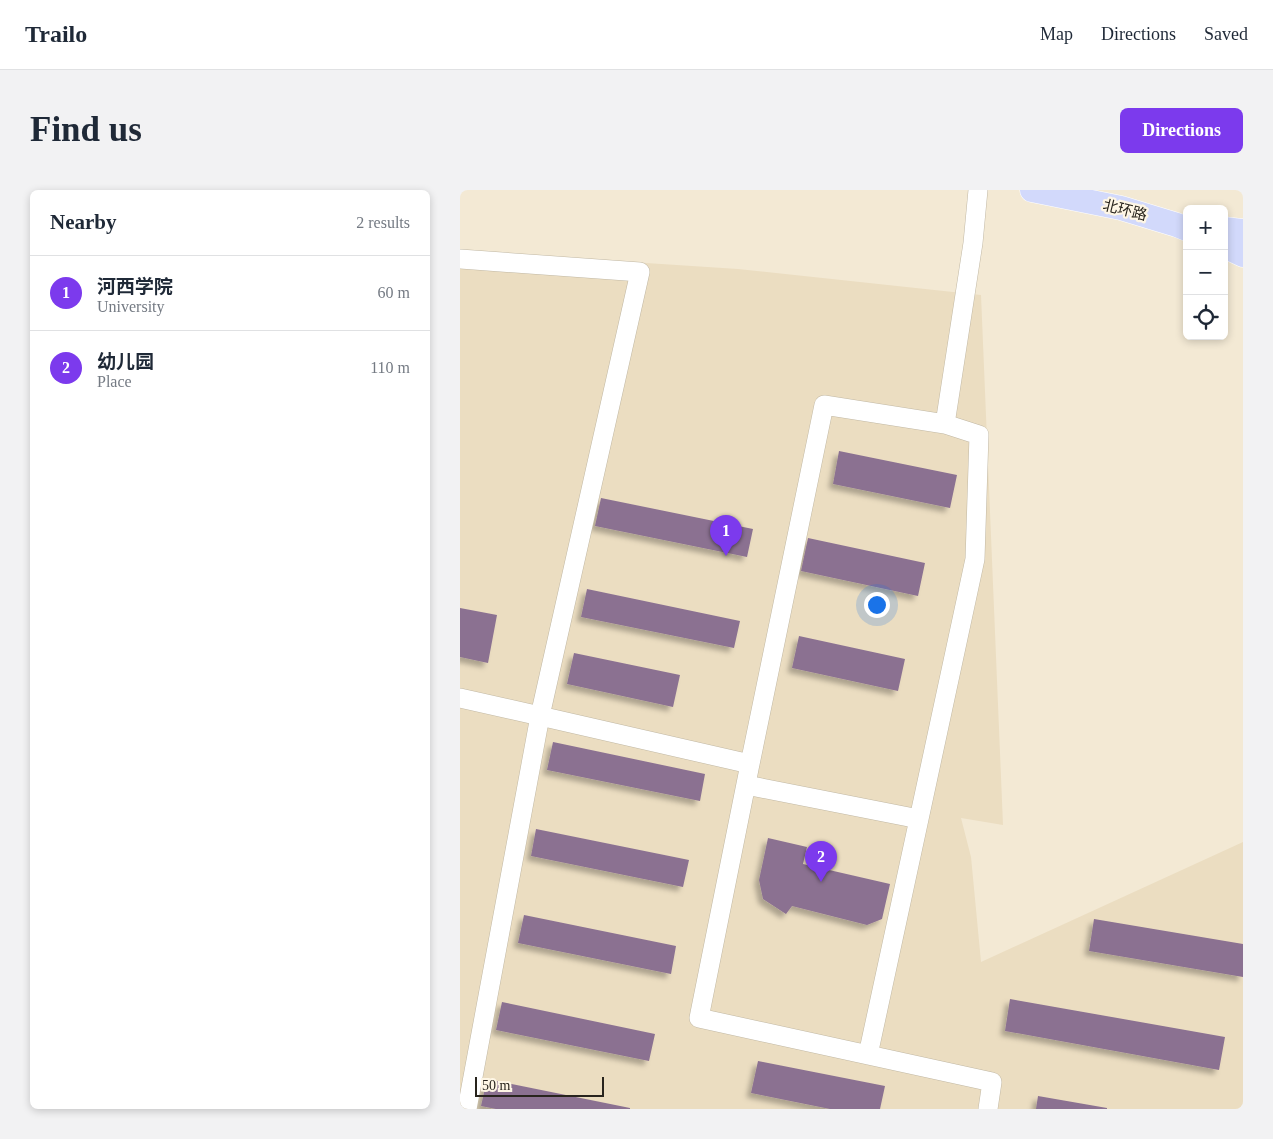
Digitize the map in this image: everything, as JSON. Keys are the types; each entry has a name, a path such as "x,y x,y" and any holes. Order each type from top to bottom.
{"main road":[{"name":"北环路","path":"1032,190 1121,208 1183,226"},
{"path":"1228,230 1243,231"},
{"path":"1228,248 1243,255"}],"street":[{"path":"945,424 973,243 978,190"},
{"path":"460,259 640,272 540,716 466,1109"},
{"path":"868,1055 975,559 979,435 945,424 824,405 699,1018 868,1055 992,1082 988,1109"},
{"path":"460,698 750,764"},
{"path":"746,785 919,819"}],"shaded area":[{"path":"460,251 738,269 981,295 1003,825 961,818 971,857 981,962 1243,842 1243,1109 460,1109"}],"building":[{"path":"839,451 957,475 950,508 833,484"},
{"path":"601,498 753,529 747,557 595,526"},
{"path":"808,538 925,563 918,596 801,571"},
{"path":"587,589 740,621 734,648 581,617"},
{"path":"460,608 497,615 488,663 460,657"},
{"path":"799,636 905,659 898,691 792,668"},
{"path":"574,653 680,675 673,707 567,684"},
{"path":"553,742 705,774 700,801 547,770"},
{"path":"536,829 689,860 683,887 531,856"},
{"path":"768,838 807,847 803,864 890,884 882,919 867,925 792,906 786,914 763,899 759,880"},
{"path":"524,915 676,946 671,974 518,943"},
{"path":"1094,919 1243,944 1243,977 1089,951"},
{"path":"1010,999 1225,1037 1219,1070 1005,1031"},
{"path":"502,1002 655,1034 649,1061 496,1030"},
{"path":"758,1061 885,1086 880,1109 830,1109 751,1093"},
{"path":"487,1079 630,1109 496,1109 481,1106"},
{"path":"1038,1096 1107,1108 1107,1109 1036,1109"}],"place":[{"name":"河西学院","path":"726,556"},
{"name":"幼儿园","path":"821,882"}]}
